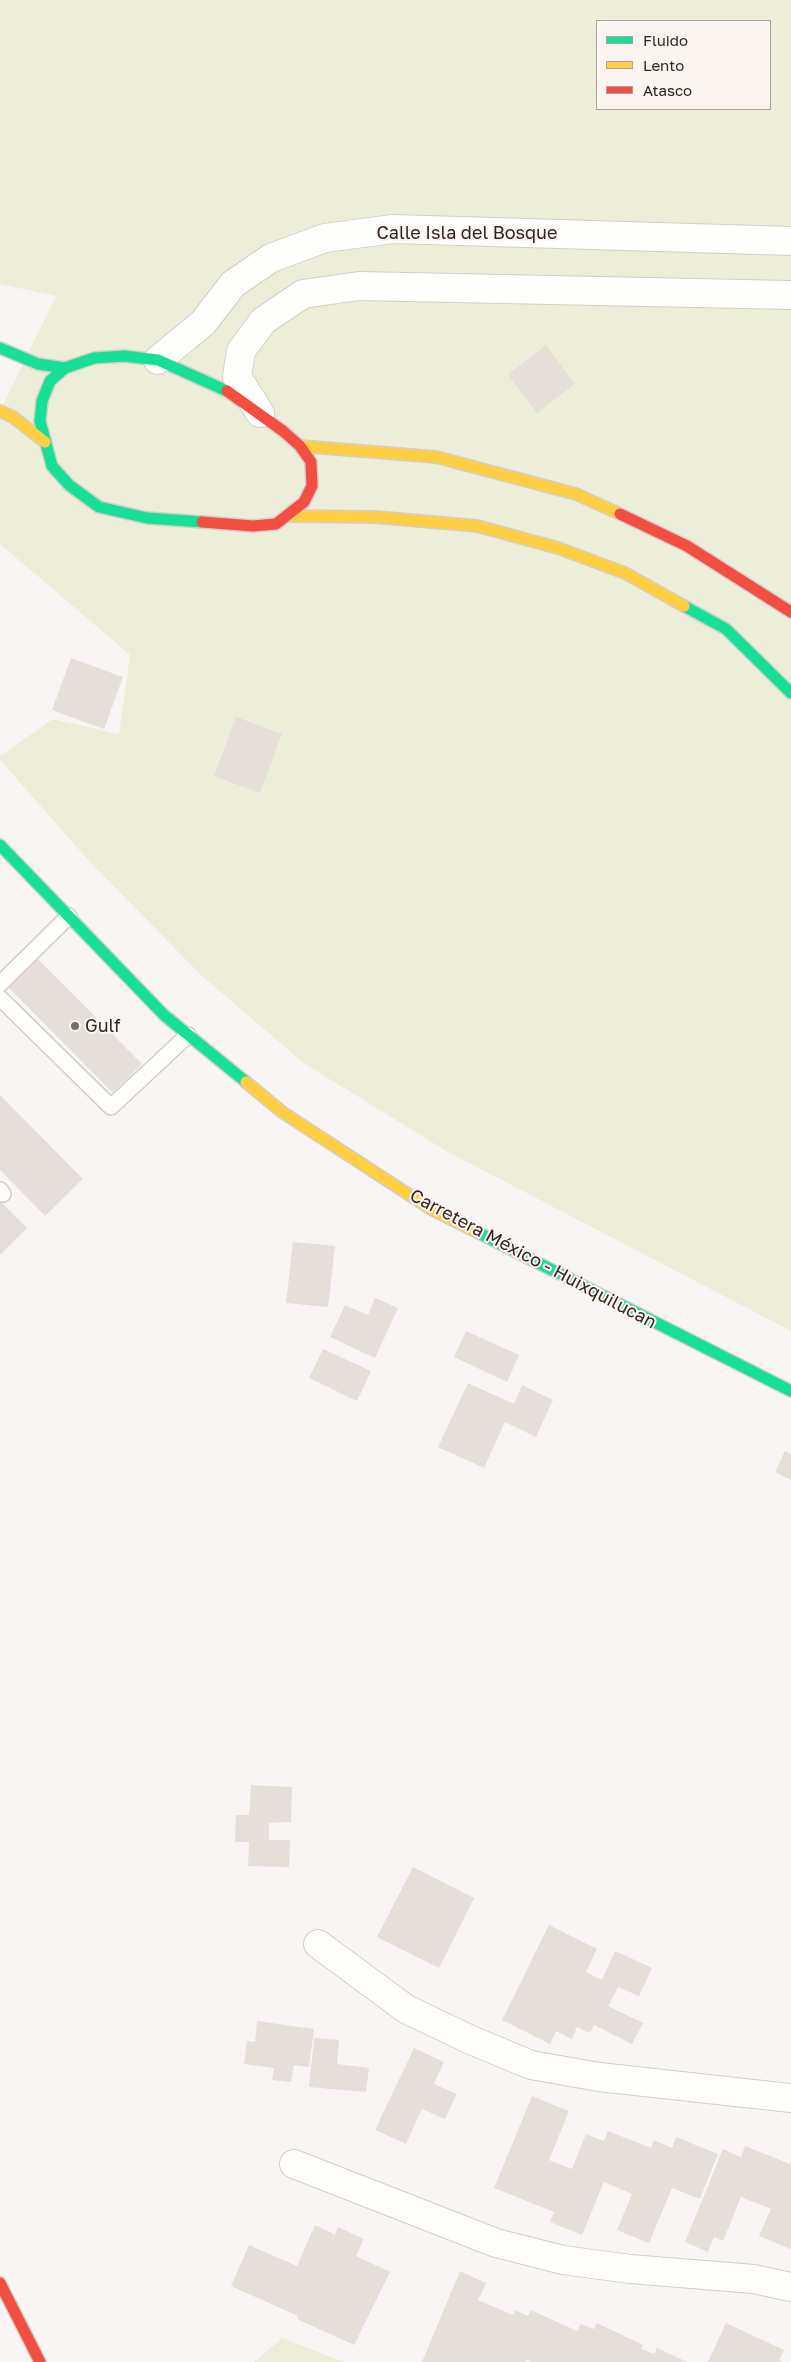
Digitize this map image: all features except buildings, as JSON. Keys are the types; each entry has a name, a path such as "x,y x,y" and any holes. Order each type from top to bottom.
{"street":[{"name":"Calle Isla del Bosque","path":"158,360 203,323 233,284 271,258 325,238 393,229 791,241"},
{"path":"260,413 237,377 241,351 263,321 303,294 359,286 791,295"},
{"path":"0,348 38,364 65,368"},
{"path":"124,356 158,360 230,392 260,413 300,446 311,462 312,486 304,502 276,524 253,526 147,518 100,507 69,485 52,466 40,421 42,401 50,381 65,368 94,358 124,356"},
{"path":"0,411 14,418 45,442"},
{"path":"300,446 436,457 576,494 687,546 791,612"},
{"path":"288,516 374,517 477,526 558,548 625,573 726,629 791,693"},
{"name":"Carretera México - Huixquilucan","path":"0,845 164,1015 282,1112 431,1209 791,1392"},
{"path":"318,1944 406,2009 471,2040 531,2065 599,2077 791,2098"},
{"path":"294,2164 496,2243 563,2260 630,2269 754,2279 791,2287"},
{"path":"0,2282 40,2362"}],"lane":[{"path":"0,984 69,916"},
{"path":"0,998 110,1107 188,1035"}],"green space":[{"path":"0,0 791,0 791,1331 448,1152 305,1064 202,976 90,862 0,760 0,756 53,719 119,734 130,655 0,544 0,411 56,296 0,284"},
{"path":"282,2338 287,2340 344,2362 254,2362"}],"traffic: fast":[{"path":"0,348 38,364 65,368 94,358 124,356 158,360 227,391"},
{"path":"65,368 50,381 42,401 40,421 52,466 69,485 99,507 147,518 202,522"},
{"path":"684,606 726,629 791,693"},
{"path":"0,845 164,1015 246,1082"},
{"path":"475,1231 791,1391"}],"traffic: slow":[{"path":"0,411 13,417 45,442"},
{"path":"300,446 436,457 576,494 620,514"},
{"path":"288,516 375,517 477,526 558,548 625,573 684,606"},
{"path":"246,1082 282,1112 431,1209 475,1231"}],"traffic: jam":[{"path":"202,522 253,526 276,524 304,502 312,486 311,462 300,446 283,431 227,391"},
{"path":"620,514 687,546 791,612"},
{"path":"0,2283 40,2362"}],"place":[{"name":"Gulf","path":"75,1026"}]}
